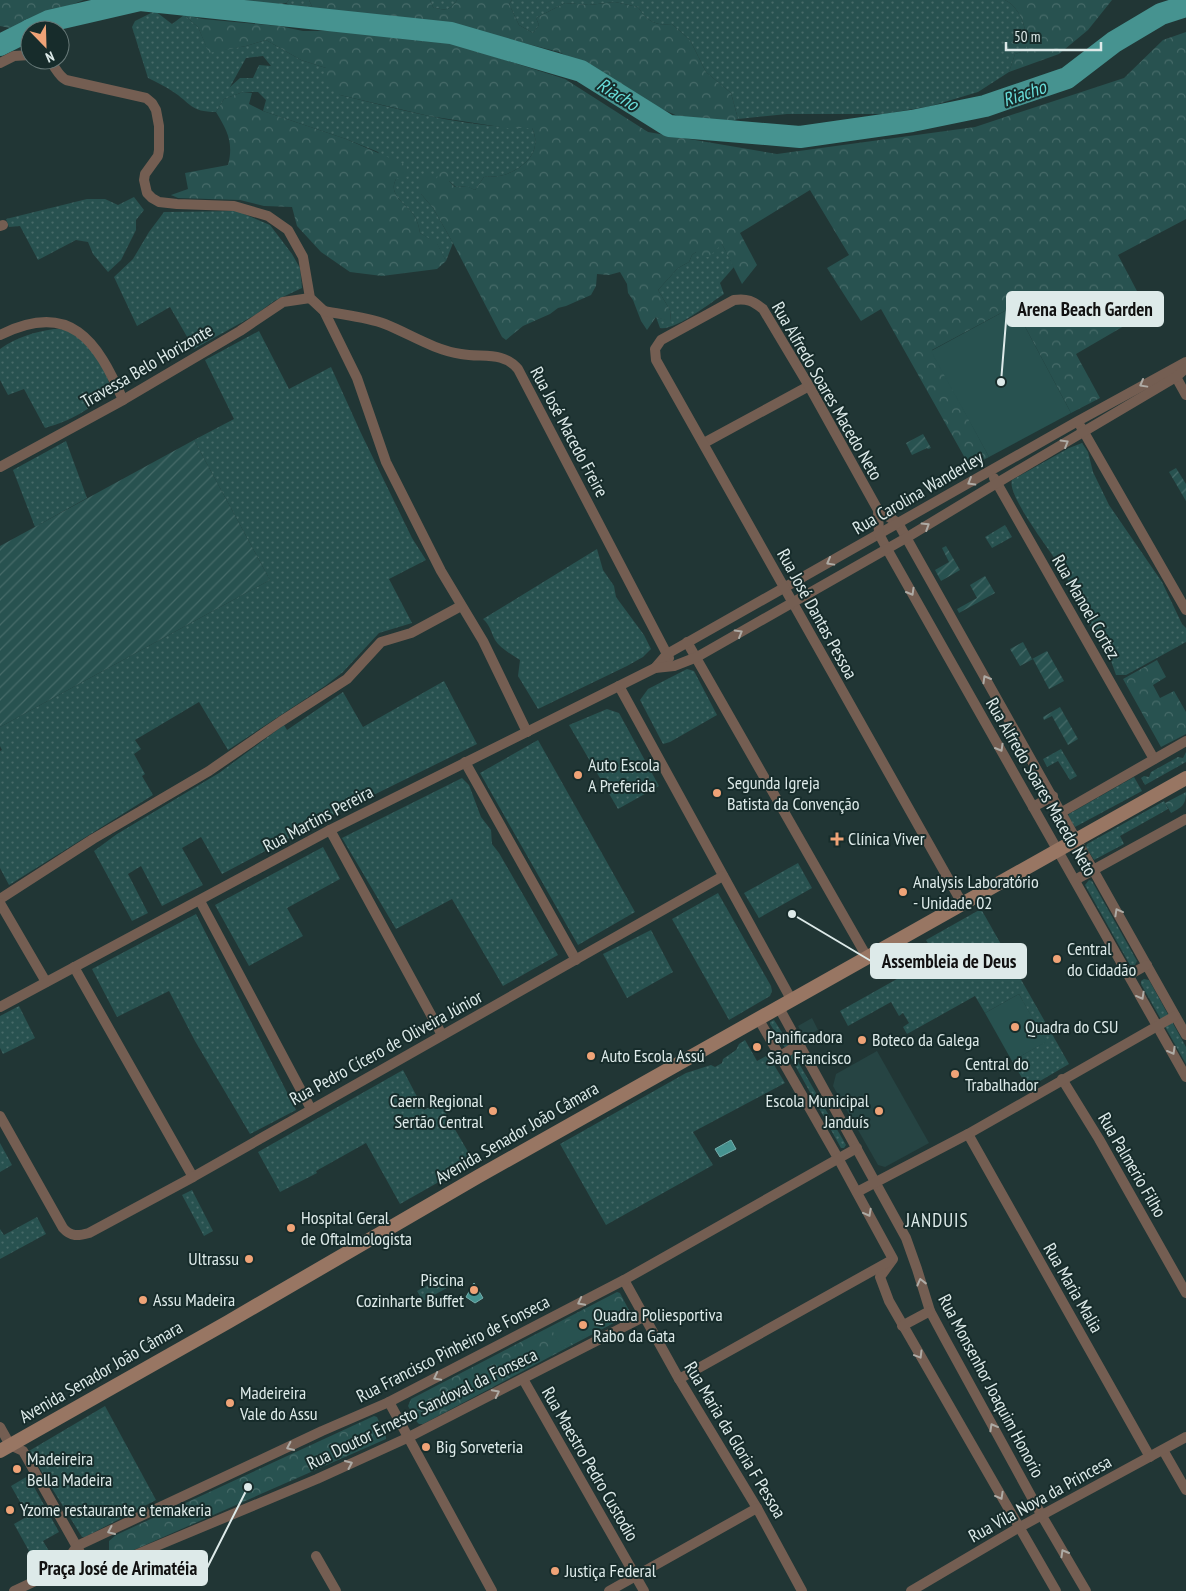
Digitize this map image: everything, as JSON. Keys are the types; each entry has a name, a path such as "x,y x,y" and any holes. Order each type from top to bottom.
{"main road":[{"name":"Avenida Senador João Câmara","path":"5,1448 228,1322 478,1176 1186,778"}],"street":[{"path":"0,63 14,56 20,56"},
{"path":"57,70 61,77 66,80 149,100 156,110 160,144 158,156 145,174 145,186 147,193 159,202 234,206 268,216 288,230 303,258 310,298 324,311 357,378 386,462 442,571 483,641 527,732"},
{"name":"Travessa Belo Horizonte","path":"0,467 123,400 240,331 283,302 310,298"},
{"name":"Rua Alfredo Soares Macedo Neto","path":"662,340 734,300 745,298 754,301 768,316 878,510 879,534 887,549 1186,1076"},
{"name":"Rua José Macedo Freire","path":"324,311 383,323 433,346 460,354 494,356 507,359 513,363 523,378 674,666"},
{"path":"0,335 30,323 47,322 62,324 77,330 100,353 113,376 123,400"},
{"name":"Rua José Dantas Pessoa","path":"662,340 655,349 656,360 962,904"},
{"name":"Rua Carolina Wanderley","path":"655,668 667,654 687,642 990,470 1186,362"},
{"name":"Rua Carolina Wanderley","path":"655,668 674,666 696,657 906,538 1176,377 1186,368"},
{"path":"1166,372 1186,382"},
{"path":"1176,377 1186,395"},
{"path":"704,443 809,386"},
{"path":"1078,421 1186,610"},
{"name":"Rua Manoel Cortez","path":"990,470 1154,760"},
{"name":"Rua Alfredo Soares Macedo Neto","path":"878,510 898,523 1186,1035"},
{"path":"0,899 93,839 209,771 347,679 381,642 411,632 461,606"},
{"path":"687,642 866,957"},
{"name":"Rua Martins Pereira","path":"0,1007 330,830 655,668"},
{"path":"619,686 791,999"},
{"path":"1062,812 1186,741"},
{"path":"465,762 576,960"},
{"path":"1034,807 1053,796"},
{"path":"1075,880 1186,819"},
{"path":"330,830 442,1035"},
{"name":"Rua Pedro Cícero de Oliveira Júnior","path":"0,1116 63,1228 68,1234 81,1236 193,1177 723,876"},
{"path":"200,901 311,1109"},
{"path":"0,903 46,982"},
{"path":"1129,975 1147,965"},
{"path":"74,967 193,1177"},
{"name":"Rua Monsenhor Joaquim Honorio","path":"778,1006 906,1238 930,1311 1042,1516 1086,1591"},
{"path":"857,1192 968,1134 1175,1016"},
{"path":"758,1018 893,1259"},
{"path":"780,1056 800,1044"},
{"name":"Rua Palmerio Filho","path":"1062,1080 1099,1139 1186,1293"},
{"name":"Rua Maria Malia","path":"968,1134 1150,1457"},
{"name":"Rua Francisco Pinheiro de Fonseca","path":"61,1568 77,1546 322,1431 389,1402 624,1280 857,1148"},
{"path":"893,1259 880,1277 889,1301 1056,1591"},
{"path":"679,1379 893,1259"},
{"name":"Rua Maria da Gloria F Pessoa","path":"624,1280 679,1379 757,1508 802,1591"},
{"path":"902,1326 930,1311"},
{"name":"Rua Doutor Ernesto Sandoval da Fonseca","path":"14,1591 61,1568 86,1563 123,1560 317,1478 407,1438 645,1316"},
{"name":"Rua Maestro Pedro Custodio","path":"523,1379 644,1591"},
{"path":"389,1402 492,1591"},
{"path":"0,1427 5,1448 23,1451 86,1563"},
{"name":"Rua Vila Nova da Princesa","path":"911,1591 1018,1528 1186,1437"},
{"path":"1163,1450 1186,1490"},
{"path":"609,1591 757,1508"},
{"path":"316,1556 336,1591"}],"shaded area":[{"path":"812,1018 818,1030 804,1037 798,1026"},
{"name":"Escola Municipal Janduís","path":"877,1051 929,1143 885,1167 878,1165 833,1086 836,1074"}],"green space":[{"path":"0,0 84,0 31,20 20,20 20,24 10,28 0,26"},
{"path":"220,0 289,0 286,3 274,6"},
{"path":"289,0 309,0 315,13 302,12 286,3"},
{"path":"309,0 430,0 433,7 444,9 452,6 457,0 512,0 509,4 519,25 533,33 539,25 536,18 565,3 589,5 615,2 638,7 652,22 672,24 690,40 706,72 731,93 738,119 728,122 680,117 655,106 607,76 559,52 492,35 421,22 315,13"},
{"path":"430,0 457,0 449,8 441,9 433,7"},
{"path":"512,0 1005,0 1020,15 1025,29 1027,50 1015,54 1009,72 978,92 931,106 884,114 787,114 738,119 731,93 706,72 690,40 672,24 652,22 638,7 615,2 589,5 565,3 536,18 539,25 533,33 519,25 509,4"},
{"path":"1005,0 1112,0 1088,30 1059,54 1009,72 1015,54 1027,50 1027,44 1025,29 1020,15"},
{"path":"155,11 172,24 184,15 198,27 209,52 246,46 266,40 301,60 326,68 340,95 459,122 532,128 535,136 534,151 530,158 519,168 502,176 484,177 475,190 466,186 456,187 449,181 436,181 421,194 433,208 453,243 446,261 437,244 420,233 418,223 412,212 396,195 394,185 396,179 378,152 263,111 266,100 258,92 243,92 224,99 216,112 196,109 169,89 148,78 132,27 135,21","holes":["263,56 271,66 259,65 253,78 240,78 230,87 246,58"]},
{"path":"184,15 203,19 279,26 303,31 339,31 445,41 565,79 648,132 777,154 975,127 1124,78 1163,40 1186,32 1186,219 1118,255 1148,312 1076,354 1100,398 1071,413 1014,306 932,350 989,457 970,467 881,309 861,321 827,268 849,255 810,190 740,233 757,265 742,284 722,244 709,257 700,257 696,252 692,255 689,262 678,268 658,290 670,310 671,322 656,317 647,330 641,321 633,300 628,293 627,284 620,272 609,275 597,274 596,286 591,295 558,308 550,314 523,326 506,340 502,337 433,208 421,194 418,181 430,173 436,181 439,172 445,169 450,174 449,181 455,187 467,186 475,190 484,177 499,176 512,172 530,158 535,144 532,128 507,128 429,116 340,95 326,85 326,68 301,60 266,40 209,53 198,27"},
{"path":"243,92 252,93 249,104 263,111 346,139 406,165 409,176 396,179 394,190 396,195 412,212 418,223 420,233 437,243 446,261 437,269 382,276 350,272 321,252 297,226 292,207 264,206 240,200 178,198 171,195 188,189 185,173 228,165 230,143 216,112 224,99"},
{"path":"134,197 144,210 136,220 136,230 121,260 108,272 93,254 88,242 76,240 38,260 20,226 9,227 6,219 87,199 105,199 118,205"},
{"path":"237,211 270,225 300,268 302,288 274,301 255,315 194,349 170,307 137,326 114,277 133,259 149,232 164,212"},
{"path":"722,244 734,267 720,283 724,294 683,321 666,328 660,328 656,317 671,321 670,310 658,290 678,268 689,262 692,255 696,252"},
{"path":"1014,306 1071,413 989,457 931,351"},
{"path":"54,329 69,331 91,349 105,372 111,390 80,414 45,428 24,389 8,395 0,380 0,349 26,336"},
{"path":"259,331 289,389 331,367 412,538 426,560 389,579 412,623 379,633 343,672 325,686 228,750 199,702 135,740 141,749 134,754 145,774 142,776 153,795 9,885 0,868 0,751 2,750 0,746 0,727 270,580 194,440 234,419 205,360"},
{"path":"923,434 931,448 912,455 906,443"},
{"path":"194,440 270,580 0,727 0,546"},
{"path":"66,441 87,498 35,527 13,470"},
{"path":"1082,443 1088,452 1093,472 1109,505 1162,582 1182,624 1186,628 1186,642 1126,675 1116,675 1110,658 1110,645 1103,643 1093,630 1065,574 1022,510 1012,487 1012,480 1069,448"},
{"path":"1176,468 1186,484 1186,501 1169,472"},
{"path":"1005,525 1012,537 992,548 985,537"},
{"path":"946,546 960,570 941,581 935,570 949,562 942,548"},
{"path":"597,549 603,570 614,586 616,597 644,635 651,649 643,657 627,666 538,709 518,676 520,660 497,643 489,626 483,619"},
{"path":"985,576 995,593 959,613 957,609 977,598 970,585"},
{"path":"1023,642 1032,659 1047,651 1064,681 1049,689 1033,659 1020,666 1010,649"},
{"path":"1157,660 1166,677 1153,685 1160,698 1174,691 1186,712 1186,734 1161,747 1123,679"},
{"path":"687,669 694,671 717,715 670,742 663,744 640,700 648,689"},
{"path":"444,681 477,744 333,815 222,874 201,837 182,848 203,885 162,906 141,866 128,874 148,913 132,921 94,851 117,834 219,773 284,725 287,730 343,692 363,727"},
{"path":"1060,707 1078,739 1068,745 1052,716 1044,720 1043,717"},
{"path":"607,709 619,713 659,786 618,809 569,725"},
{"path":"538,740 635,912 578,945 480,773"},
{"path":"1061,749 1077,776 1070,780 1058,761 1047,767 1043,759"},
{"path":"1186,752 1186,762 1145,785 1141,778 1144,776 1149,777 1151,772 1178,757 1183,758"},
{"path":"1134,777 1142,791 1075,827 1068,816 1069,814"},
{"path":"462,778 469,785 481,817 491,830 492,844 558,955 503,986 452,899 396,929 342,838"},
{"path":"1186,792 1183,805 1171,813 1165,803"},
{"path":"1164,801 1168,809 1120,836 1124,844 1094,860 1086,847 1087,844"},
{"path":"323,847 340,879 287,908 303,936 249,966 215,905"},
{"path":"798,863 812,888 759,918 744,893"},
{"path":"1089,880 1092,881 1137,961 1135,965 1130,965 1085,885"},
{"path":"718,893 771,986 772,991 770,996 729,1020 672,919"},
{"path":"981,909 1069,1064 1028,1088 1012,1061 1045,1042 1019,994 985,1013 975,996 907,1034 903,1027 909,1023 903,1013 899,1016 891,1002 848,1026 840,1011 936,957 926,940"},
{"path":"196,914 296,1110 250,1134 195,1041 169,991 117,1017 92,969"},
{"path":"651,930 673,972 627,998 603,954"},
{"path":"1144,979 1149,980 1186,1047 1186,1064 1141,984 1141,981"},
{"name":"Quadra do CSU","path":"1019,994 1046,1042 1012,1061 985,1013"},
{"path":"19,1006 35,1038 3,1054 0,1048 0,1016"},
{"path":"774,1020 790,1045 785,1048 770,1024"},
{"path":"745,1040 757,1061 768,1055 785,1083 693,1132 713,1165 606,1225 560,1144 686,1073 711,1065 715,1067 722,1063 723,1059 736,1050 739,1044"},
{"path":"793,1053 846,1145 844,1148 841,1148 791,1058"},
{"path":"403,1070 424,1110 439,1102 474,1162 400,1204 366,1143 316,1171 317,1173 280,1192 258,1152"},
{"path":"0,1143 12,1165 0,1172"},
{"path":"192,1190 213,1231 204,1236 182,1195"},
{"path":"37,1217 46,1234 0,1259 0,1229 4,1235"},
{"path":"441,1278 447,1288 423,1301 417,1291"},
{"path":"617,1292 620,1293 630,1312 627,1316 423,1424 417,1422 408,1406 411,1399"},
{"name":"Quadra Poliesportiva Rabo da Gata","path":"605,1301 615,1320 562,1348 552,1330"},
{"path":"105,1406 156,1500 82,1537 29,1451"},
{"path":"374,1416 377,1417 386,1439 127,1553 117,1555 109,1550 109,1541 116,1535"},
{"path":"28,1476 59,1532 43,1541 49,1551 34,1560 14,1524 28,1516 11,1486"}],"water":[{"path":"731,1140 736,1149 720,1157 715,1149"},
{"name":"Piscina Cozinharte Buffet","path":"474,1283 483,1298 475,1303 466,1297"}],"waterway":[{"name":"Riacho","path":"53,20 140,0 451,33 581,71 669,126 800,137 912,121 985,106 1067,78 1114,42 1161,14 1186,6"},
{"name":"Riacho","path":"0,45 20,35"}],"place":[{"name":"Arena Beach Garden","path":"1001,382"},
{"name":"Auto Escola A Preferida","path":"578,775"},
{"name":"Segunda Igreja Batista da Convenção","path":"717,793"},
{"name":"Clínica Viver","path":"837,839"},
{"name":"Analysis Laboratório - Unidade 02","path":"903,892"},
{"name":"Assembleia de Deus","path":"792,914"},
{"name":"Central do Cidadão","path":"1057,959"},
{"name":"Quadra do CSU","path":"1015,1027"},
{"name":"Boteco da Galega","path":"862,1040"},
{"name":"Panificadora São Francisco","path":"757,1047"},
{"name":"Auto Escola Assú","path":"591,1056"},
{"name":"Central do Trabalhador","path":"955,1074"},
{"name":"Caern Regional Sertão Central","path":"493,1111"},
{"name":"Escola Municipal Janduís","path":"879,1111"},
{"name":"Hospital Geral de Oftalmologista","path":"291,1228"},
{"name":"Ultrassu","path":"249,1259"},
{"name":"Piscina Cozinharte Buffet","path":"474,1290"},
{"name":"Assu Madeira","path":"143,1300"},
{"name":"Quadra Poliesportiva Rabo da Gata","path":"583,1325"},
{"name":"Madeireira Vale do Assu","path":"230,1403"},
{"name":"Big Sorveteria","path":"426,1447"},
{"name":"Madeireira Bella Madeira","path":"17,1469"},
{"name":"Praça José de Arimatéia","path":"248,1487"},
{"name":"Yzome restaurante e temakeria","path":"10,1510"},
{"name":"Justiça Federal","path":"555,1571"}],"district":[{"name":"JANDUIS","path":"937,1220"}]}
